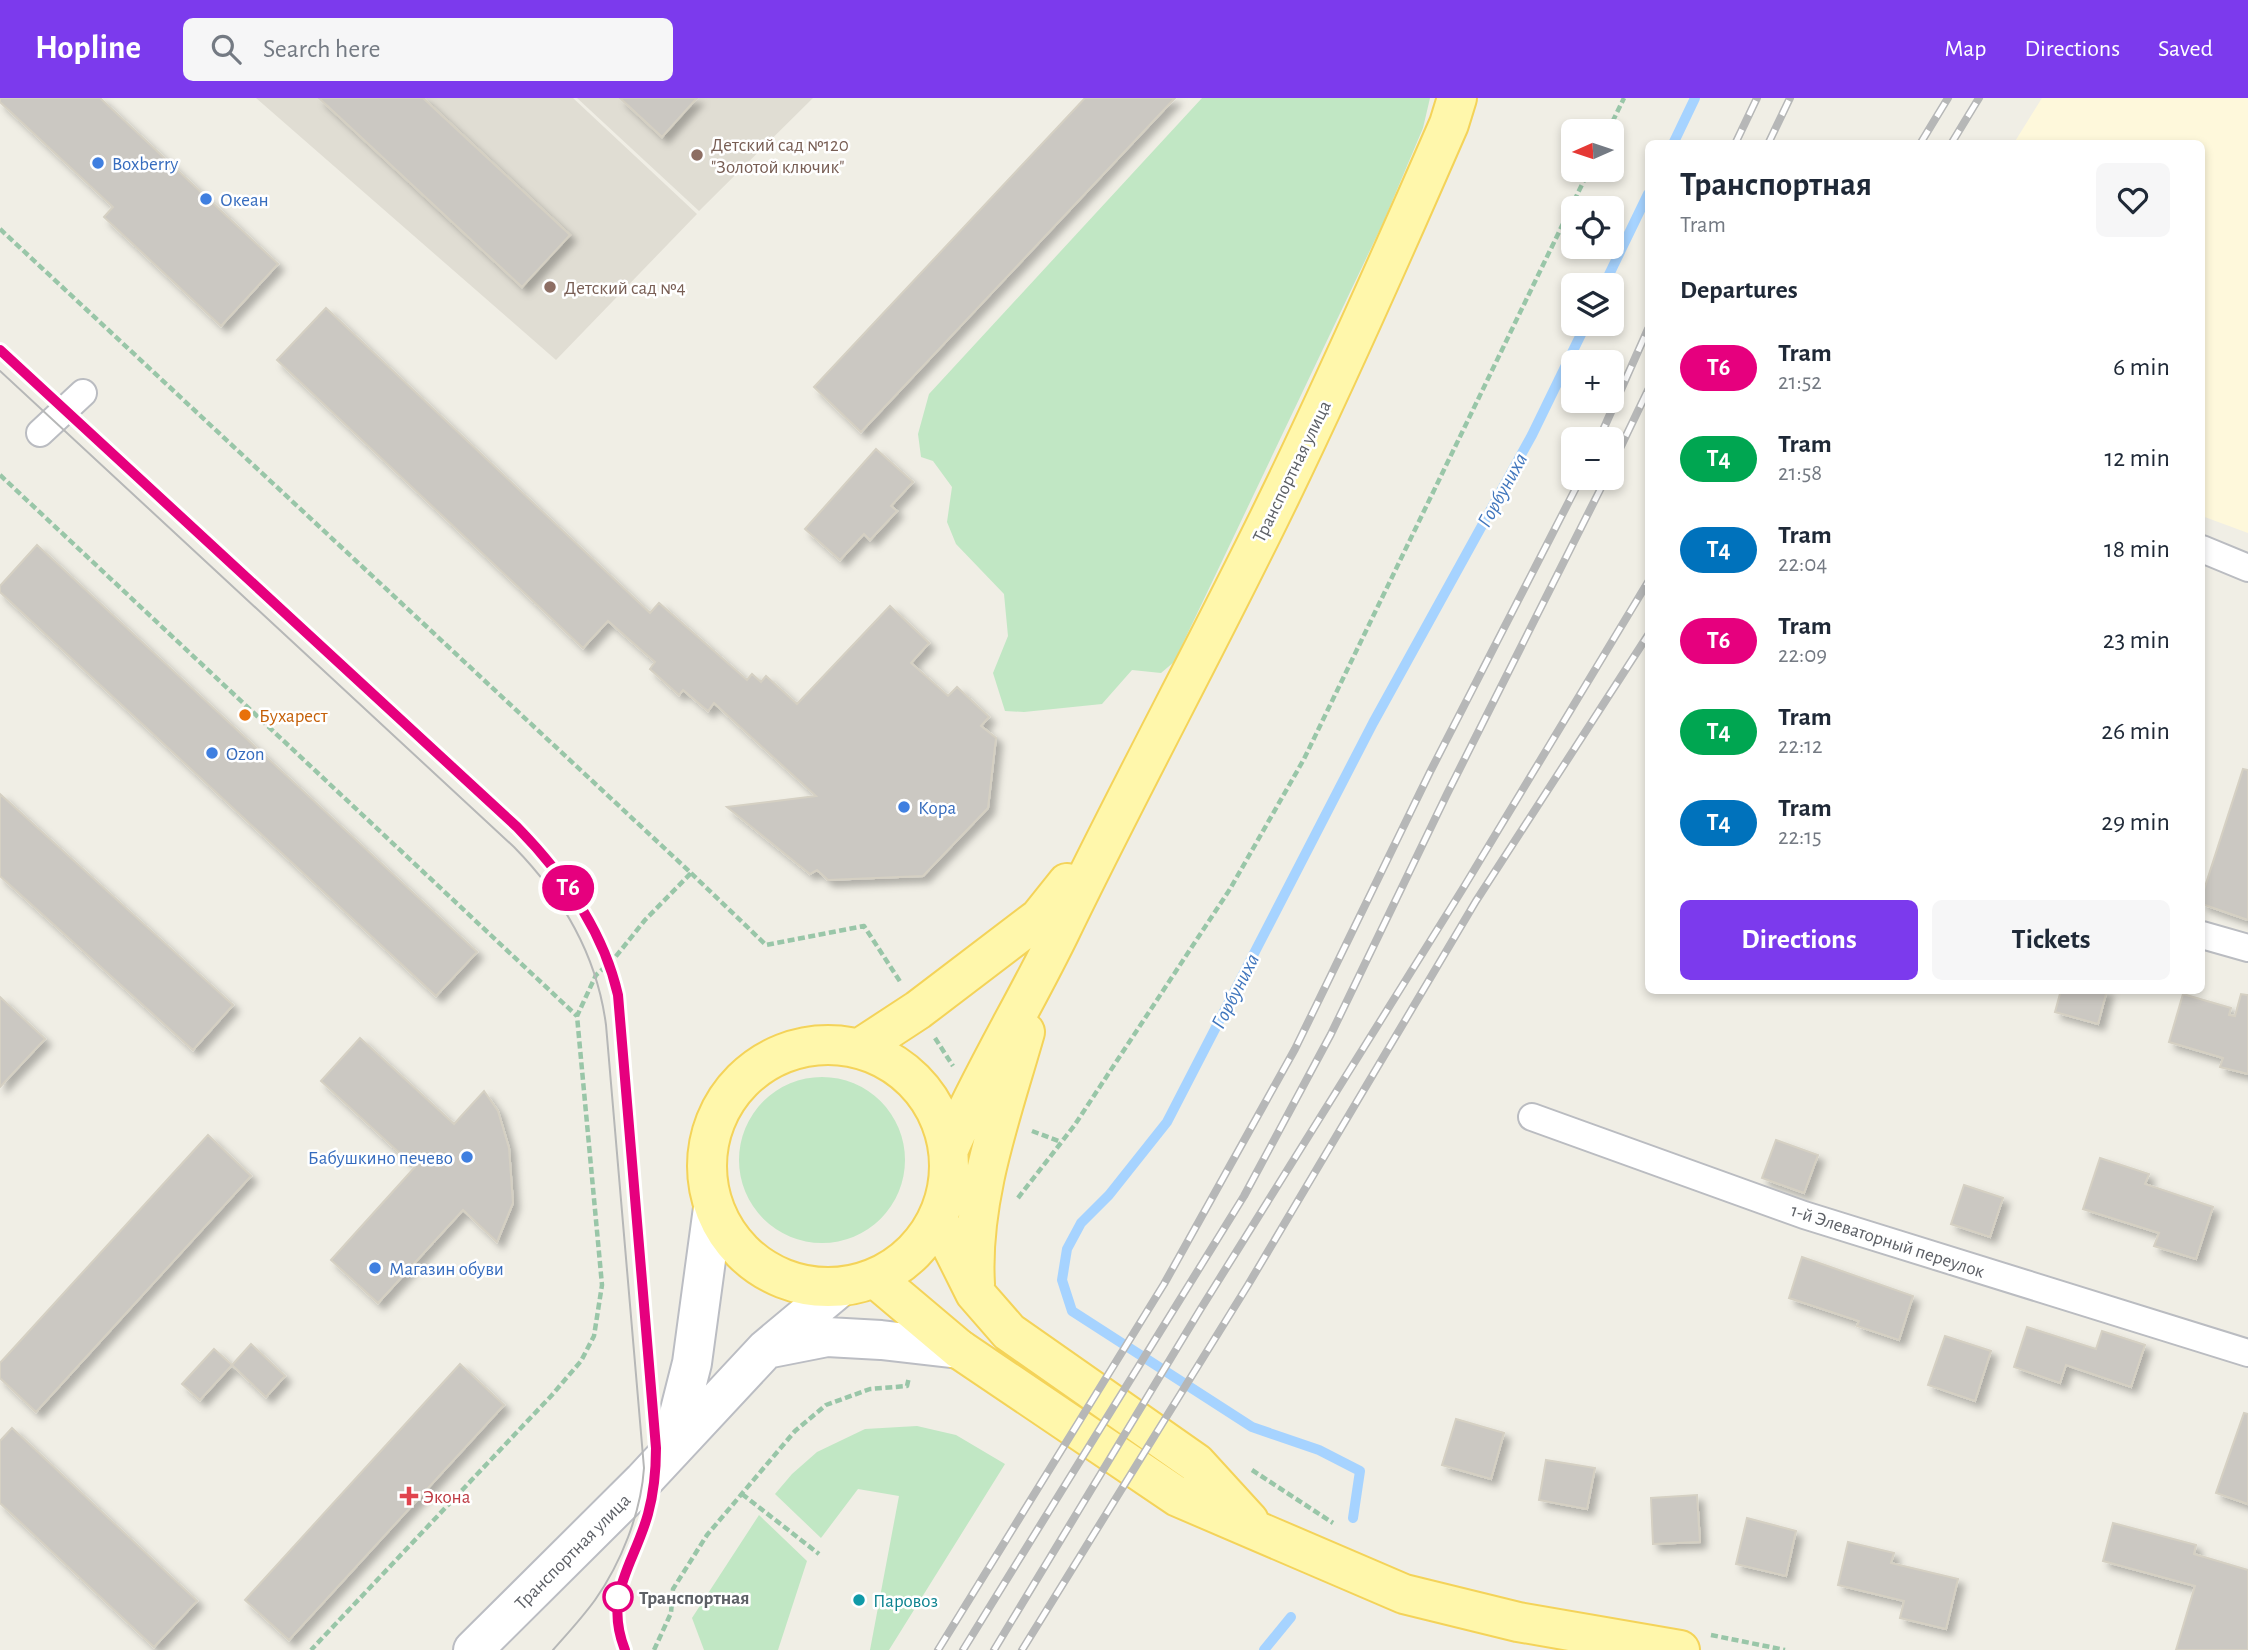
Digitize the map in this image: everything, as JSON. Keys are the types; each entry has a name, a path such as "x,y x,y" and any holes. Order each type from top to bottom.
{"main road":[{"name":"Транспортная улица","path":"1106,835 1286,484 1384,274 1449,124 1457,98"},
{"path":"949,1150 972,1097 1059,933 1106,835"},
{"path":"859,1048 918,1010 1039,918 1106,835"},
{"path":"975,1293 975,1238 985,1182 1029,1019 1059,933"},
{"path":"832,1044 859,1048 892,1062 919,1085 939,1115 949,1150 948,1185 938,1219 923,1243 901,1264 876,1279 839,1288 799,1285 762,1269 733,1242 713,1208 707,1179 707,1150 714,1122 733,1089 761,1064 795,1048 832,1044"},
{"path":"670,1451 692,1363 713,1208"},
{"path":"938,1219 975,1293 1009,1332 1196,1464 1258,1530"},
{"path":"876,1279 959,1349 1178,1497 1404,1594 1518,1622 1694,1642"},
{"name":"Транспортная улица","path":"473,1650 643,1481 766,1349 839,1288"},
{"path":"766,1349 827,1337 959,1349"}],"street":[{"path":"40,433 83,393"},
{"path":"2205,550 2248,568"},
{"path":"2205,936 2248,948"},
{"name":"1-й Элеваторный переулок","path":"1532,1117 1804,1214 2248,1353"}],"path":[{"path":"1614,119 1624,98"},
{"path":"975,1238 995,1227 1074,1126 1230,889 1304,759 1583,182"},
{"path":"0,229 691,873 645,920 613,960 596,975 577,1016 602,1285 594,1336 581,1361 552,1395 311,1650"},
{"path":"0,475 577,1016"},
{"path":"654,1650 671,1613 674,1589 707,1535 741,1494 795,1431 827,1405 870,1389 907,1386 915,1344"},
{"path":"1245,1466 1336,1525"},
{"path":"741,1494 819,1555"},
{"path":"1694,1642 1785,1650"}],"shaded area":[{"name":"Детский сад №4","path":"256,98 573,98 697,214 556,360"},
{"name":"Детский сад №120 \"Золотой ключик\"","path":"577,98 813,98 699,211"},
{"path":"2042,98 2248,98 2248,533 2205,517 2205,140 2016,140"}],"green space":[{"path":"1202,98 1430,98 1423,128 1383,223 1174,662 1161,673 1132,670 1102,704 1024,712 1005,711 993,673 1008,636 1004,594 956,544 947,522 952,487 933,461 921,457 918,434 929,394"},
{"path":"822,1077 854,1083 881,1101 899,1128 905,1160 899,1192 881,1219 854,1237 822,1243 790,1237 763,1219 745,1192 739,1160 745,1128 763,1101 790,1083"},
{"path":"917,1426 956,1435 1005,1464 889,1650 870,1650 899,1496 858,1489 821,1538 775,1494 792,1474 817,1452 865,1429"},
{"path":"759,1515 807,1561 778,1650 704,1650 692,1618"}],"building":[{"path":"0,98 100,98 278,264 221,326 104,217 113,207 0,102"},
{"name":"Детский сад №4","path":"319,98 423,98 570,235 522,287"},
{"name":"Детский сад №120 \"Золотой ключик\"","path":"620,98 697,98 662,137"},
{"path":"1085,98 1175,98 861,432 814,387"},
{"path":"326,308 650,613 659,603 747,680 752,674 761,682 766,676 797,704 890,606 929,643 911,663 948,696 957,687 989,717 981,726 996,738 988,808 923,876 828,880 817,870 810,874 727,807 816,796 714,703 708,711 683,690 679,695 650,669 655,662 608,621 583,648 277,360"},
{"path":"876,449 913,482 891,506 897,511 870,540 864,534 840,560 805,529"},
{"path":"37,545 477,952 436,996 0,592 0,586"},
{"path":"2243,769 2248,770 2248,920 2205,905 2205,887"},
{"path":"0,794 233,1005 193,1050 0,876"},
{"path":"2060,994 2106,994 2098,1024 2055,1012"},
{"path":"2183,994 2231,1008 2229,1015 2235,1016 2241,994 2248,995 2248,1074 2220,1067 2223,1058 2169,1042"},
{"path":"0,997 45,1039 0,1087"},
{"path":"360,1038 454,1124 484,1091 498,1111 509,1148 513,1203 497,1242 463,1210 378,1303 331,1260 415,1167 321,1081"},
{"path":"208,1135 251,1176 36,1412 0,1378 0,1363"},
{"path":"1776,1140 1818,1155 1804,1193 1762,1178"},
{"path":"2100,1158 2149,1174 2145,1184 2213,1207 2196,1259 2154,1246 2159,1233 2083,1209"},
{"path":"1964,1185 2003,1198 1990,1237 1951,1224"},
{"path":"1802,1257 1913,1296 1899,1340 1857,1326 1859,1321 1789,1298"},
{"path":"2027,1327 2096,1349 2102,1331 2145,1345 2131,1387 2066,1365 2060,1383 2014,1367"},
{"path":"1945,1336 1991,1351 1975,1401 1928,1385"},
{"path":"251,1344 285,1376 266,1397 232,1365"},
{"path":"214,1349 232,1365 200,1400 182,1384"},
{"path":"460,1364 504,1405 289,1640 245,1600"},
{"path":"2244,1413 2248,1414 2248,1504 2216,1493"},
{"path":"1456,1419 1504,1433 1491,1479 1442,1465"},
{"path":"12,1428 197,1601 154,1647 0,1503 0,1441"},
{"path":"1546,1460 1595,1468 1587,1509 1539,1500"},
{"path":"1697,1495 1700,1542 1653,1544 1651,1498"},
{"path":"1747,1518 1796,1531 1786,1576 1736,1564"},
{"path":"2113,1523 2196,1545 2194,1554 2248,1570 2248,1650 2176,1650 2195,1586 2103,1561"},
{"path":"1848,1542 1894,1553 1891,1563 1958,1579 1946,1629 1900,1618 1904,1601 1838,1585"}],"waterway":[{"name":"Горбуниха","path":"1675,140 1695,98"},
{"name":"Горбуниха","path":"1610,273 1645,200"},
{"name":"Горбуниха","path":"1353,1518 1360,1471 1319,1450 1252,1427 1072,1311 1062,1280 1067,1249 1081,1223 1109,1195 1167,1122 1373,723 1532,435 1580,336"},
{"name":"Горбуниха","path":"1264,1650 1291,1617"}],"tram line":[{"path":"0,350 517,827 554,869 598,938 616,990 621,1018 656,1448 650,1506 619,1596 617,1612 625,1650"},
{"name":"T6","path":"0,350 517,827 554,869 596,933 614,976 618,995 656,1448 656,1471 648,1516 622,1580 617,1600 620,1637 625,1650"},
{"path":"0,371 514,847 562,907 586,951 595,975 606,1025 644,1468 639,1502 621,1554 590,1607 553,1650"}],"railway":[{"path":"1737,140 1757,98"},
{"path":"1770,140 1790,98"},
{"path":"1922,140 1948,98"},
{"path":"1953,140 1979,98"},
{"path":"1604,427 1645,336"},
{"path":"1624,440 1645,396"},
{"path":"938,1650 1164,1284 1295,1049 1430,772 1575,490"},
{"path":"963,1650 1244,1196 1331,1034 1447,794 1600,490"},
{"path":"994,1650 1200,1310 1462,890 1645,587"},
{"path":"1022,1650 1248,1285 1476,901 1645,640"}],"place":[{"name":"Детский сад №120 \"Золотой ключик\"","path":"697,155"},
{"name":"Boxberry","path":"98,163"},
{"name":"Океан","path":"206,199"},
{"name":"Детский сад №4","path":"550,287"},
{"name":"Бухарест","path":"245,715"},
{"name":"Ozon","path":"212,753"},
{"name":"Кора","path":"904,807"},
{"name":"Бабушкино печево","path":"467,1157"},
{"name":"Магазин обуви","path":"375,1268"},
{"name":"Экона","path":"409,1496"},
{"name":"Транспортная","path":"618,1597"},
{"name":"Паровоз","path":"859,1600"}]}
